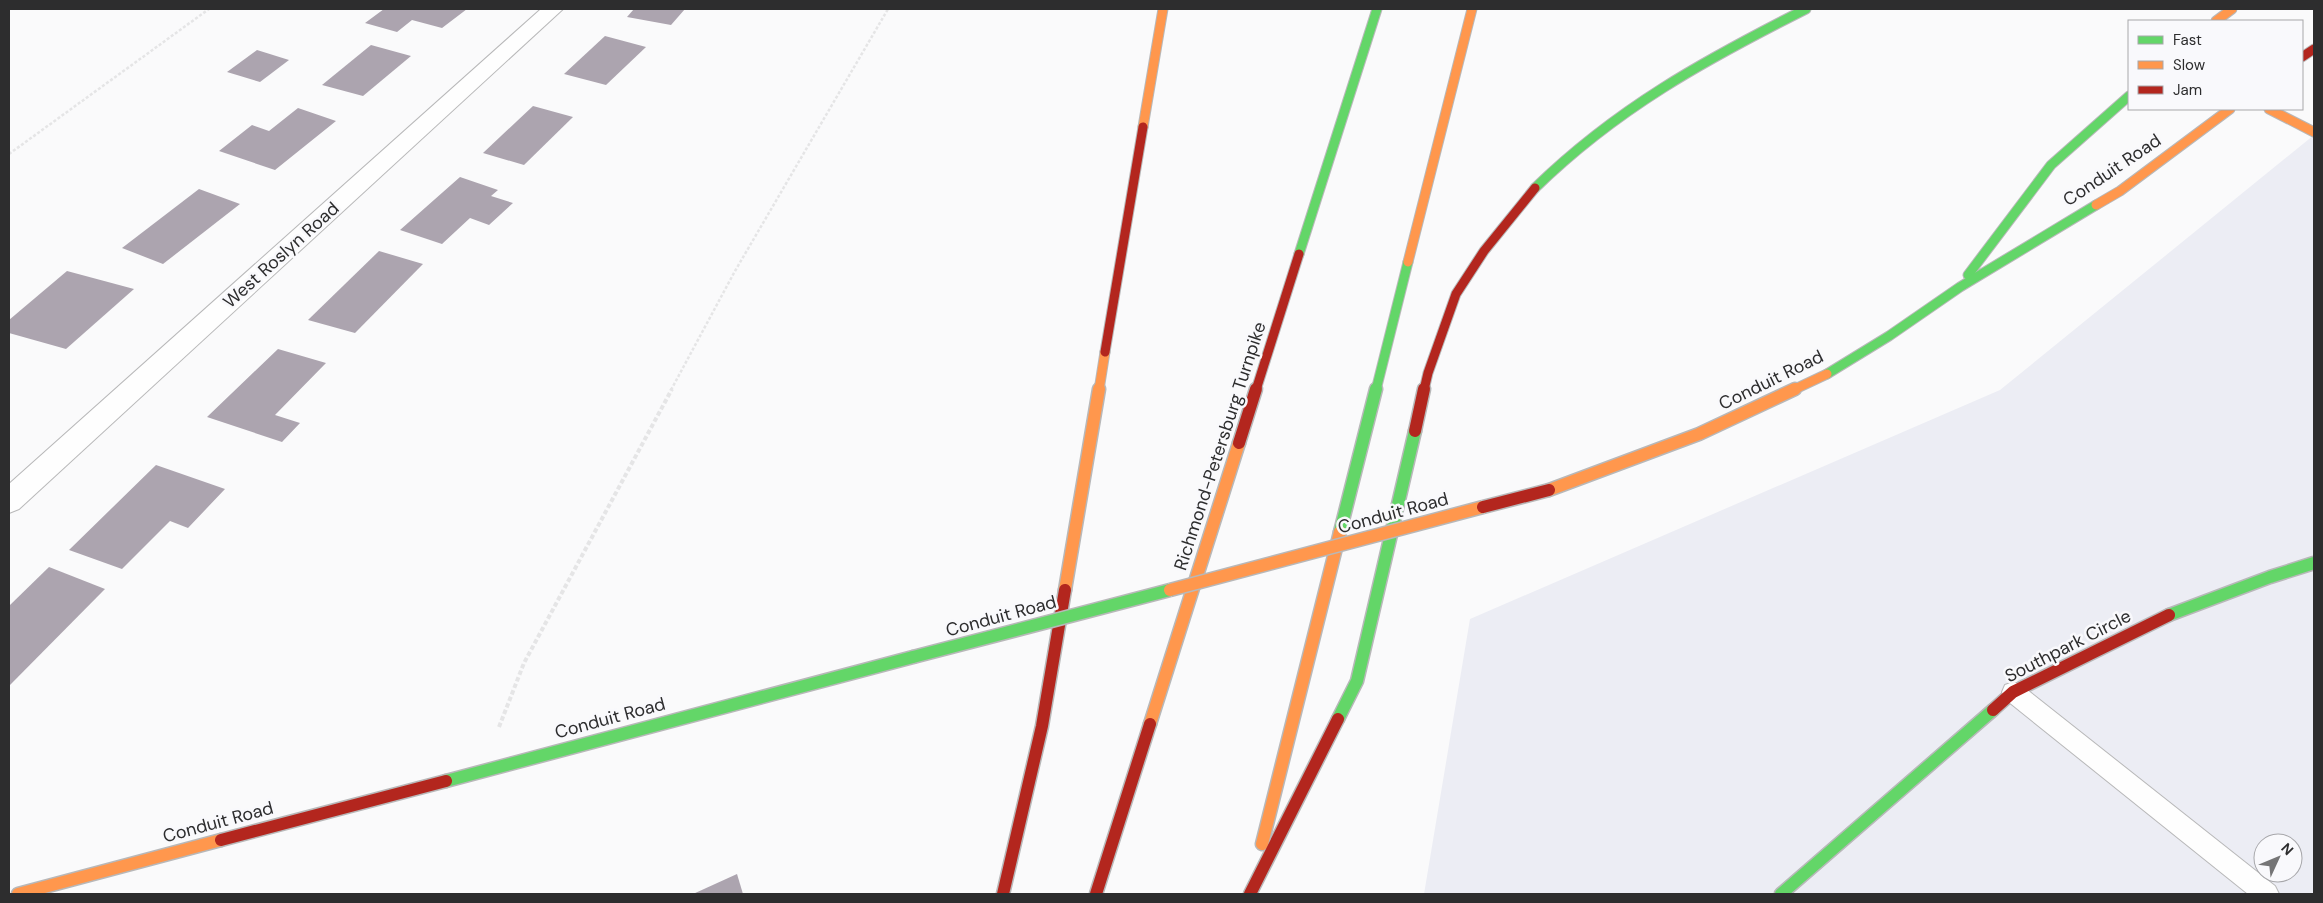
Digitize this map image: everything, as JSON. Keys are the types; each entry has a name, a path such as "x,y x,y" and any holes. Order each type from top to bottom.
{"main road":[{"path":"1003,894 1042,726 1164,9"},
{"name":"Richmond-Petersburg Turnpike","path":"1096,894 1377,9"},
{"path":"1249,894 1472,9"},
{"path":"1249,894 1357,681 1428,373 1456,294 1484,251 1520,204 1557,165 1599,130 1707,59 1806,9"},
{"path":"2217,20 2232,9"},
{"path":"2303,57 2314,49"},
{"name":"Conduit Road","path":"1960,287 2051,165 2128,97"},
{"name":"Conduit Road","path":"18,894 482,770 1549,490 1699,434 1819,379 1889,336 1960,287 2120,191 2229,110"},
{"path":"2271,110 2314,132"},
{"name":"Southpark Circle","path":"1781,894 2013,692 2154,621 2270,577 2314,563"}],"street":[{"name":"West Roslyn Road","path":"9,501 553,9"}],"lane":[{"path":"2013,692 2267,894"}],"path":[{"path":"9,154 209,9"},
{"path":"482,770 524,663 735,271 888,9"}],"shaded area":[{"path":"2314,135 2314,894 1424,894 1470,619 2000,390"}],"building":[{"path":"384,9 467,9 442,28 412,20 397,32 365,23"},
{"path":"634,9 685,9 671,25 627,17"},
{"path":"605,36 646,47 606,85 564,74"},
{"path":"371,45 411,56 363,96 322,85"},
{"path":"257,50 289,60 260,82 227,72"},
{"path":"533,106 573,117 524,165 483,153"},
{"path":"298,108 336,121 275,170 219,151 252,125 269,131"},
{"path":"460,177 498,190 491,196 513,203 489,225 470,218 442,244 400,230"},
{"path":"199,189 240,204 163,264 122,248"},
{"path":"379,251 423,264 355,333 308,320"},
{"path":"67,271 134,289 66,349 9,333 9,320"},
{"path":"278,349 326,363 275,415 300,423 282,442 207,417"},
{"path":"156,465 225,489 188,528 170,521 122,569 69,550"},
{"path":"49,567 105,589 9,686 9,606"},
{"path":"737,874 743,894 693,894"}],"traffic: fast":[{"path":"1299,254 1377,9"},
{"path":"1535,188 1564,159 1629,109 1733,46 1806,9"},
{"path":"1968,275 2051,165 2128,97"},
{"path":"1827,374 1889,336 1960,287 2096,205"},
{"path":"1340,532 1408,262"},
{"path":"1338,719 1357,681 1415,431"},
{"path":"2169,615 2270,577 2314,563"},
{"path":"913,657 1170,590"},
{"path":"446,781 913,657"},
{"path":"1781,894 1993,710"}],"traffic: slow":[{"path":"1143,127 1163,9"},
{"path":"1408,262 1472,9"},
{"path":"2217,20 2232,9"},
{"path":"2096,205 2120,191 2229,110"},
{"path":"2271,110 2314,132"},
{"path":"1065,590 1105,352"},
{"path":"1549,490 1699,434 1827,374"},
{"path":"1150,724 1239,443"},
{"path":"1170,590 1483,507"},
{"path":"1262,844 1340,532"},
{"path":"18,894 221,840"}],"traffic: jam":[{"path":"2303,56 2314,49"},
{"path":"1105,352 1143,127"},
{"path":"1415,431 1428,373 1456,294 1484,251 1520,204 1535,188"},
{"path":"1239,443 1299,254"},
{"path":"1483,507 1549,490"},
{"path":"1003,894 1042,726 1065,590"},
{"path":"1993,710 2013,692 2169,615"},
{"path":"1250,894 1338,719"},
{"path":"1096,894 1150,724"},
{"path":"221,840 446,781"}]}
